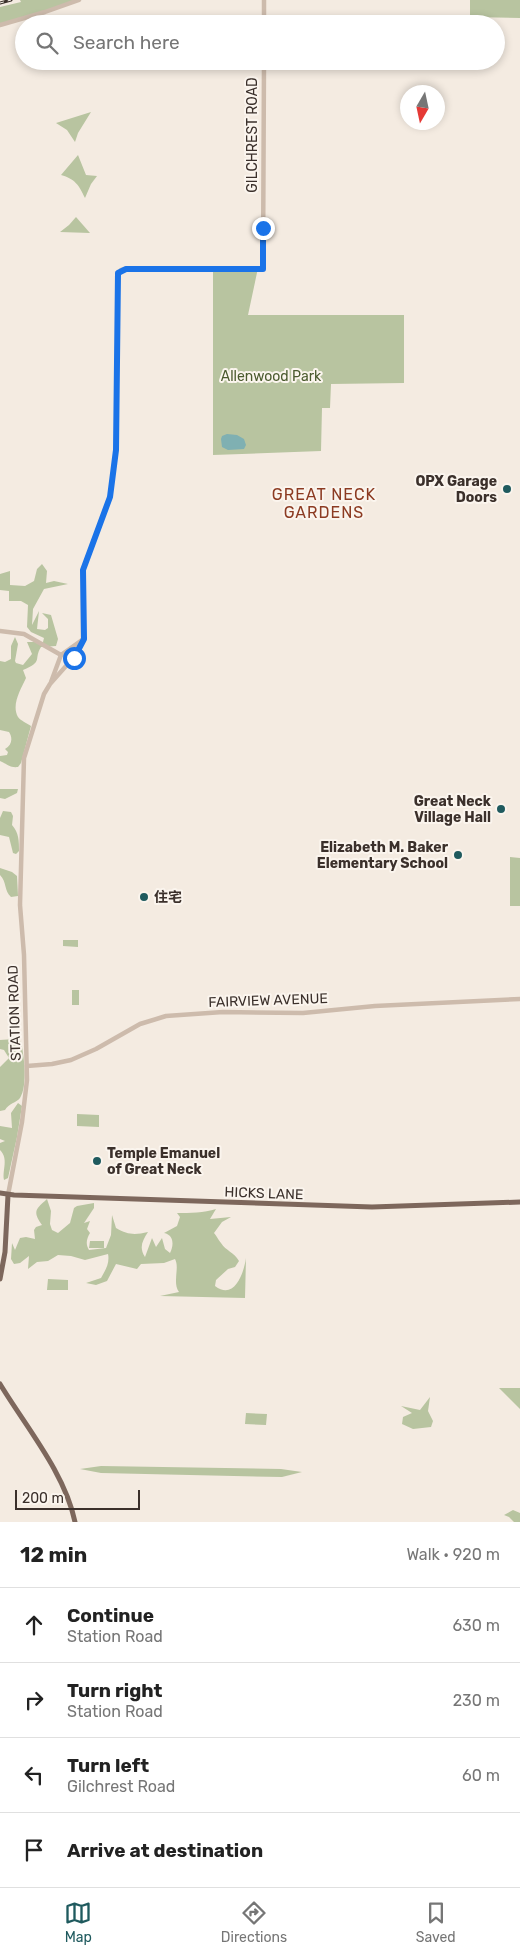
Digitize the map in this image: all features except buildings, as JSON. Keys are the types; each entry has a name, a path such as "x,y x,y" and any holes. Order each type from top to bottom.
{"main road":[{"name":"HICKS LANE","path":"0,1193 372,1207 520,1202"},
{"path":"0,1279 5,1252 8,1194"},
{"path":"0,1384 54,1469 68,1496 75,1522"}],"street":[{"path":"33,15 79,0"},
{"path":"264,0 264,15"},
{"path":"0,24 15,20"},
{"name":"GILCHREST ROAD","path":"84,639 83,570 110,497 116,450 118,273 126,269 263,269 264,70"},
{"path":"0,631 24,634 61,656 84,639"},
{"name":"STATION ROAD","path":"50,684 74,658 84,639"},
{"name":"STATION ROAD","path":"8,1194 22,1122 27,1066 20,905 24,760 44,694 61,656"},
{"name":"FAIRVIEW AVENUE","path":"27,1066 71,1060 140,1024 166,1016 223,1012 303,1013 376,1006 520,999"}],"green space":[{"path":"20,0 79,0 32,15 15,15 15,20 0,25 0,7 21,2"},
{"path":"470,0 520,0 520,18 505,18 505,15 470,15"},
{"path":"91,112 78,133 75,142 67,130 56,123"},
{"path":"78,155 86,175 97,176 85,198 76,183 70,178 61,175"},
{"path":"76,217 90,233 60,232 69,225"},
{"name":"Allenwood Park","path":"258,268 248,315 404,315 404,383 331,384 330,408 322,408 321,451 213,455 213,269"},
{"path":"42,564 47,571 46,583 54,581 68,584 44,589 33,609 32,625 39,611 37,629 45,630 48,628 48,619 42,613 51,615 58,639 56,646 41,647 36,662 23,670 26,678 16,702 16,712 19,718 31,726 21,763 18,767 13,767 0,761 0,756 7,755 8,752 5,749 9,746 11,739 9,732 0,730 0,661 5,662 11,659 11,646 15,637 18,644 15,661 23,665 32,654 27,642 43,642 44,638 31,632 27,627 28,605 21,601 9,601 9,591 0,590 0,574 10,571 10,585 25,586 34,581 37,569"},
{"path":"0,789 18,789 17,793 5,799 0,798"},
{"path":"3,811 11,812 13,816 12,825 19,840 19,851 16,854 13,853 9,837 0,835 0,818"},
{"path":"510,857 520,858 520,906 510,906"},
{"path":"0,868 17,876 18,896 11,897 9,895 0,875"},
{"path":"63,940 78,940 78,947 63,946"},
{"path":"72,990 79,990 79,1005 72,1005"},
{"path":"15,1039 21,1042 25,1070 24,1086 20,1098 5,1110 0,1111 0,1067 9,1058 4,1050 0,1049 0,1040"},
{"path":"18,1103 22,1106 17,1137 8,1178 4,1180 5,1161 0,1150 0,1143 5,1141 0,1139 0,1126 12,1128 11,1113"},
{"path":"77,1114 99,1115 99,1127 77,1126"},
{"path":"47,1199 51,1211 50,1224 52,1230 58,1233 70,1223 74,1208 77,1206 94,1203 94,1208 84,1223 90,1221 87,1229 90,1233 87,1241 89,1250 106,1248 111,1235 112,1215 116,1228 124,1232 139,1234 148,1232 142,1244 142,1251 145,1257 152,1238 156,1247 162,1238 165,1249 170,1253 172,1241 170,1236 164,1233 177,1226 180,1217 177,1213 202,1212 216,1209 210,1219 231,1217 222,1222 214,1233 223,1246 239,1261 235,1267 228,1269 216,1280 215,1286 222,1290 228,1290 233,1287 241,1277 246,1258 245,1298 160,1296 179,1292 176,1284 177,1267 175,1259 164,1263 141,1264 137,1269 116,1264 107,1281 96,1285 86,1283 101,1278 108,1264 108,1254 85,1260 58,1255 48,1261 37,1262 28,1269 29,1256 20,1263 14,1264 11,1259 12,1243 15,1250 20,1238 35,1239 34,1230 42,1225 36,1213 40,1205"},
{"path":"90,1241 104,1241 104,1248 89,1248"},
{"path":"48,1279 68,1280 68,1290 47,1290"},
{"path":"499,1388 520,1388 520,1409"},
{"path":"430,1397 428,1411 433,1421 431,1427 413,1429 402,1424 403,1417 412,1413 401,1406 420,1410"},
{"path":"246,1413 267,1414 266,1425 245,1424"},
{"path":"101,1466 281,1469 302,1472 282,1477 101,1473 80,1469"},
{"path":"513,1510 520,1513 520,1522 514,1522 504,1515"}],"water":[{"path":"227,434 237,435 244,439 246,445 244,449 228,450 222,447 222,436"}],"railway":[{"path":"0,3 11,0"}],"place":[{"name":"OPX Garage Doors","path":"507,489"},
{"name":"Great Neck Village Hall","path":"501,809"},
{"name":"Elizabeth M. Baker Elementary School","path":"458,855"},
{"name":"住宅","path":"144,897"},
{"name":"Temple Emanuel of Great Neck","path":"97,1161"}],"district":[{"name":"GREAT NECK GARDENS","path":"324,503"}],"route":[{"path":"74,658 84,639 84,565 110,497 116,450 118,273 126,269 263,269 263,228"}]}
